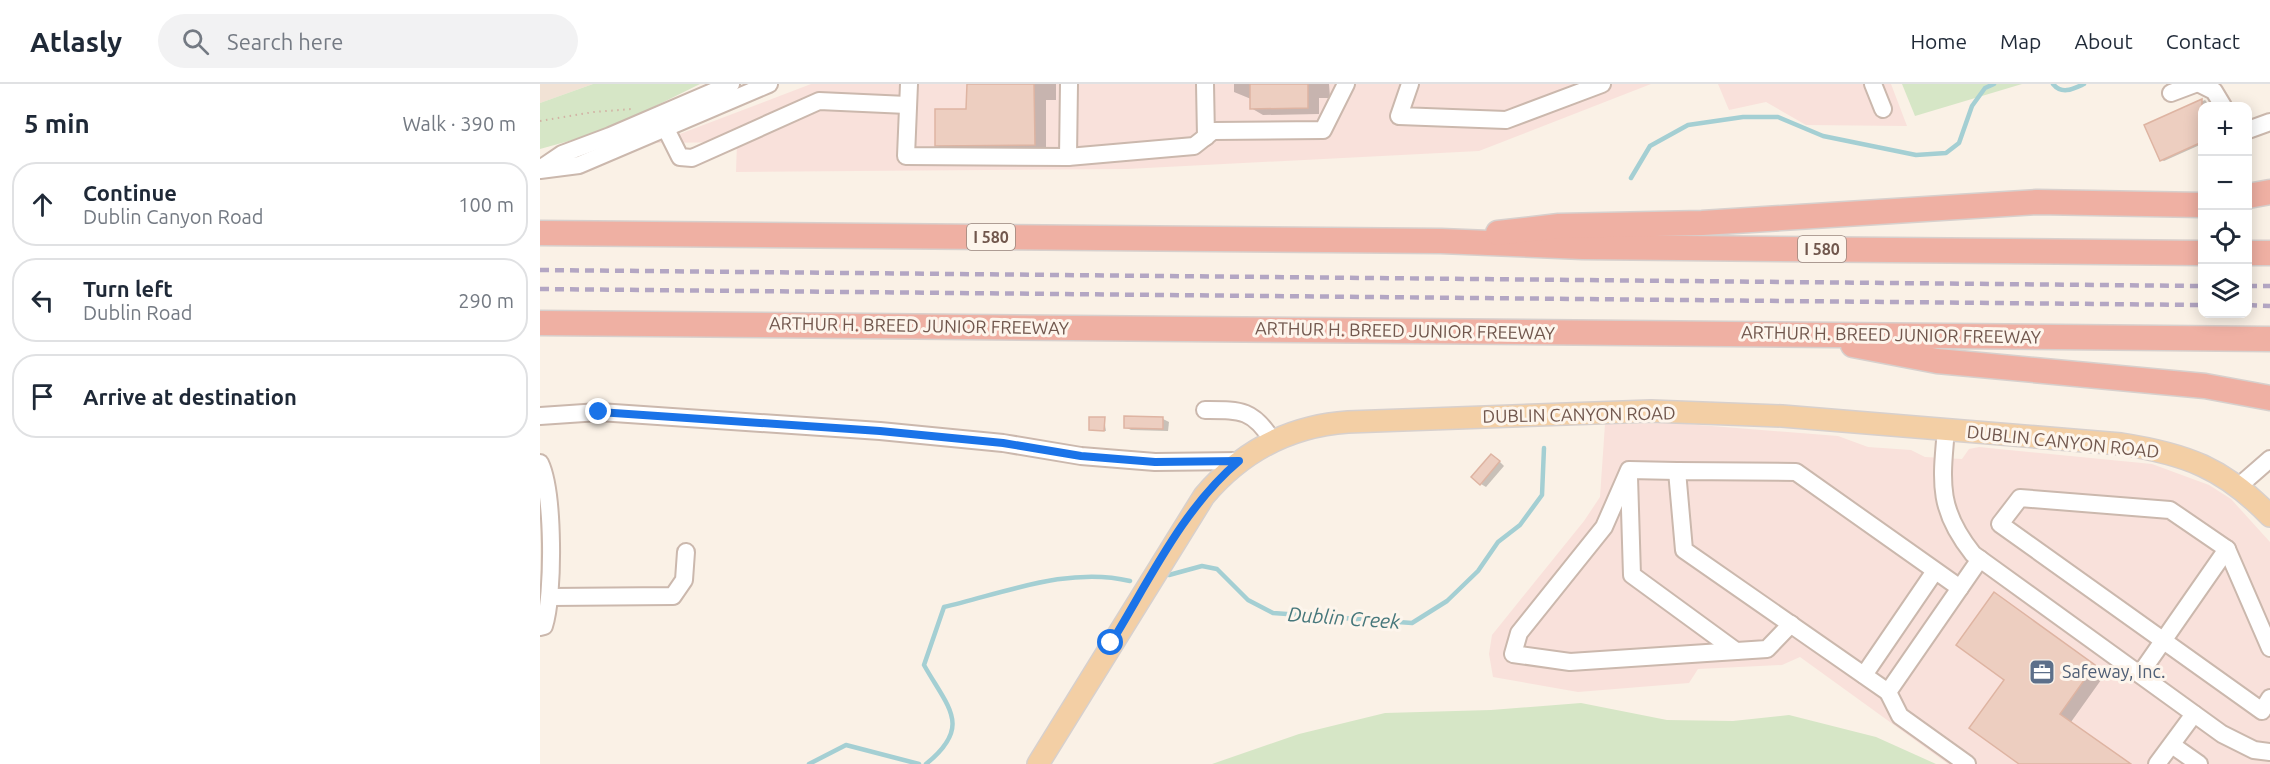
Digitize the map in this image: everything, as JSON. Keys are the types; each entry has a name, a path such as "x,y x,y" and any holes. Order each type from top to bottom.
{"highway":[{"path":"2252,195 2270,192"},
{"path":"1441,241 1559,226 1702,223 2037,202 2196,204"},
{"path":"2252,206 2270,206"},
{"name":"I 580","path":"540,233 1441,241 1583,247 2198,253"},
{"path":"2252,253 2270,253"},
{"name":"ARTHUR H. BREED JUNIOR FREEWAY","path":"540,323 2270,339"},
{"path":"1822,335 1881,351 1937,361 2205,386 2270,398"}],"main road":[{"name":"DUBLIN CANYON ROAD","path":"1038,764 1186,521 1218,479 1239,461 1272,440 1303,429 1337,422 1651,411 1782,416 2156,449 2187,458 2239,486 2270,516"}],"street":[{"path":"540,169 562,154 731,84"},
{"path":"540,169 579,165 769,84"},
{"path":"909,84 906,156 1068,157 1194,146 1213,131 1323,130 1346,84"},
{"path":"1068,157 1069,84"},
{"path":"1205,84 1206,137"},
{"path":"1410,84 1399,116 1506,120 1602,84"},
{"path":"1874,84 1883,109"},
{"path":"2171,93 2195,84"},
{"path":"2200,84 2214,91 2221,102"},
{"path":"666,129 680,158 692,158 819,101 907,105"},
{"path":"2252,128 2270,122"},
{"path":"1205,410 1232,410 1252,415 1261,423 1272,440"},
{"path":"540,416 599,412 880,431 1003,443 1091,457 1155,462 1239,461"},
{"path":"1946,430 1943,468 1945,502 1949,518 1956,533 1980,559 2222,734 2254,750 2270,752"},
{"path":"2239,486 2270,459"},
{"path":"540,463 549,501 550,597 546,620 544,626 540,627"},
{"path":"1629,470 1796,472 1960,588"},
{"path":"1629,470 1632,575 1736,651"},
{"path":"1629,470 1604,527 1519,633 1513,654 1570,662 1767,649 1791,624"},
{"path":"1677,471 1684,550 1888,692 1900,716 1967,764"},
{"path":"2270,648 2227,549 2170,510 2020,498 2000,524 2262,711 2270,698"},
{"path":"2140,674 2227,549"},
{"path":"550,597 673,596 684,580 686,552"},
{"path":"1888,692 1980,559"},
{"path":"1864,675 1935,571"},
{"path":"2157,764 2194,714"},
{"path":"2172,745 2196,763"}],"path":[{"path":"540,121 594,112 636,109"}],"shaded area":[{"path":"540,84 593,84 540,103"},
{"path":"811,84 1651,84 1479,151 1127,169 736,172 737,142 656,143"},
{"path":"1718,84 1891,84 1907,126 1806,125 1766,102 1729,110"},
{"path":"1674,423 1838,436 1868,447 1911,450 1925,457 1962,459 1969,449 1979,447 2152,464 2209,485 2231,499 2270,542 2270,764 1948,764 1800,657 1782,665 1698,669 1689,683 1578,692 1493,677 1489,654 1492,635 1584,521 1600,497 1605,424"}],"green space":[{"path":"593,84 700,84 605,131 540,149 540,103"},
{"path":"1902,84 2022,84 1915,116"},
{"path":"1581,703 1667,720 1733,721 1789,715 1876,737 1936,764 1212,764 1299,734 1385,713 1491,710"}],"building":[{"path":"967,84 1034,84 1035,145 935,146 935,109 966,109"},
{"path":"1250,84 1308,84 1308,108 1250,109"},
{"path":"2202,99 2202,102 2198,102 2198,144 2160,161 2144,125"},
{"path":"1124,416 1163,417 1163,429 1124,428"},
{"path":"1089,417 1105,417 1104,431 1089,430"},
{"path":"1491,454 1500,461 1480,485 1471,477"},
{"name":"Safeway, Inc.","path":"1994,592 2095,665 2060,714 2131,764 2019,764 1969,728 2004,680 1956,645"}],"waterway":[{"name":"Dublin Creek","path":"1631,178 1650,146 1688,125 1743,117 1778,117 1823,136 1916,155 1946,153 1959,143 1972,106 1985,88 1994,84"},
{"name":"Dublin Creek","path":"2053,84 2064,90 2084,84"},
{"name":"Dublin Creek","path":"1169,575 1202,566 1217,569 1248,600 1273,613 1412,623 1447,601 1478,571 1498,542 1520,525 1542,495 1544,448"},
{"name":"Dublin Creek","path":"926,764 949,739 952,727 952,716 948,705 924,665 944,607 1060,579 1107,577 1130,581"},
{"name":"Dublin Creek","path":"809,764 846,745 919,764"}],"railway":[{"path":"540,270 2198,286"},
{"path":"2252,286 2270,286"},
{"path":"540,289 2198,305"},
{"path":"2252,305 2270,306"}],"place":[{"name":"Safeway, Inc.","path":"2042,672"}],"route":[{"path":"599,412 880,431 1003,443 1081,456 1155,462 1239,461 1218,479 1186,521 1111,643"}]}
